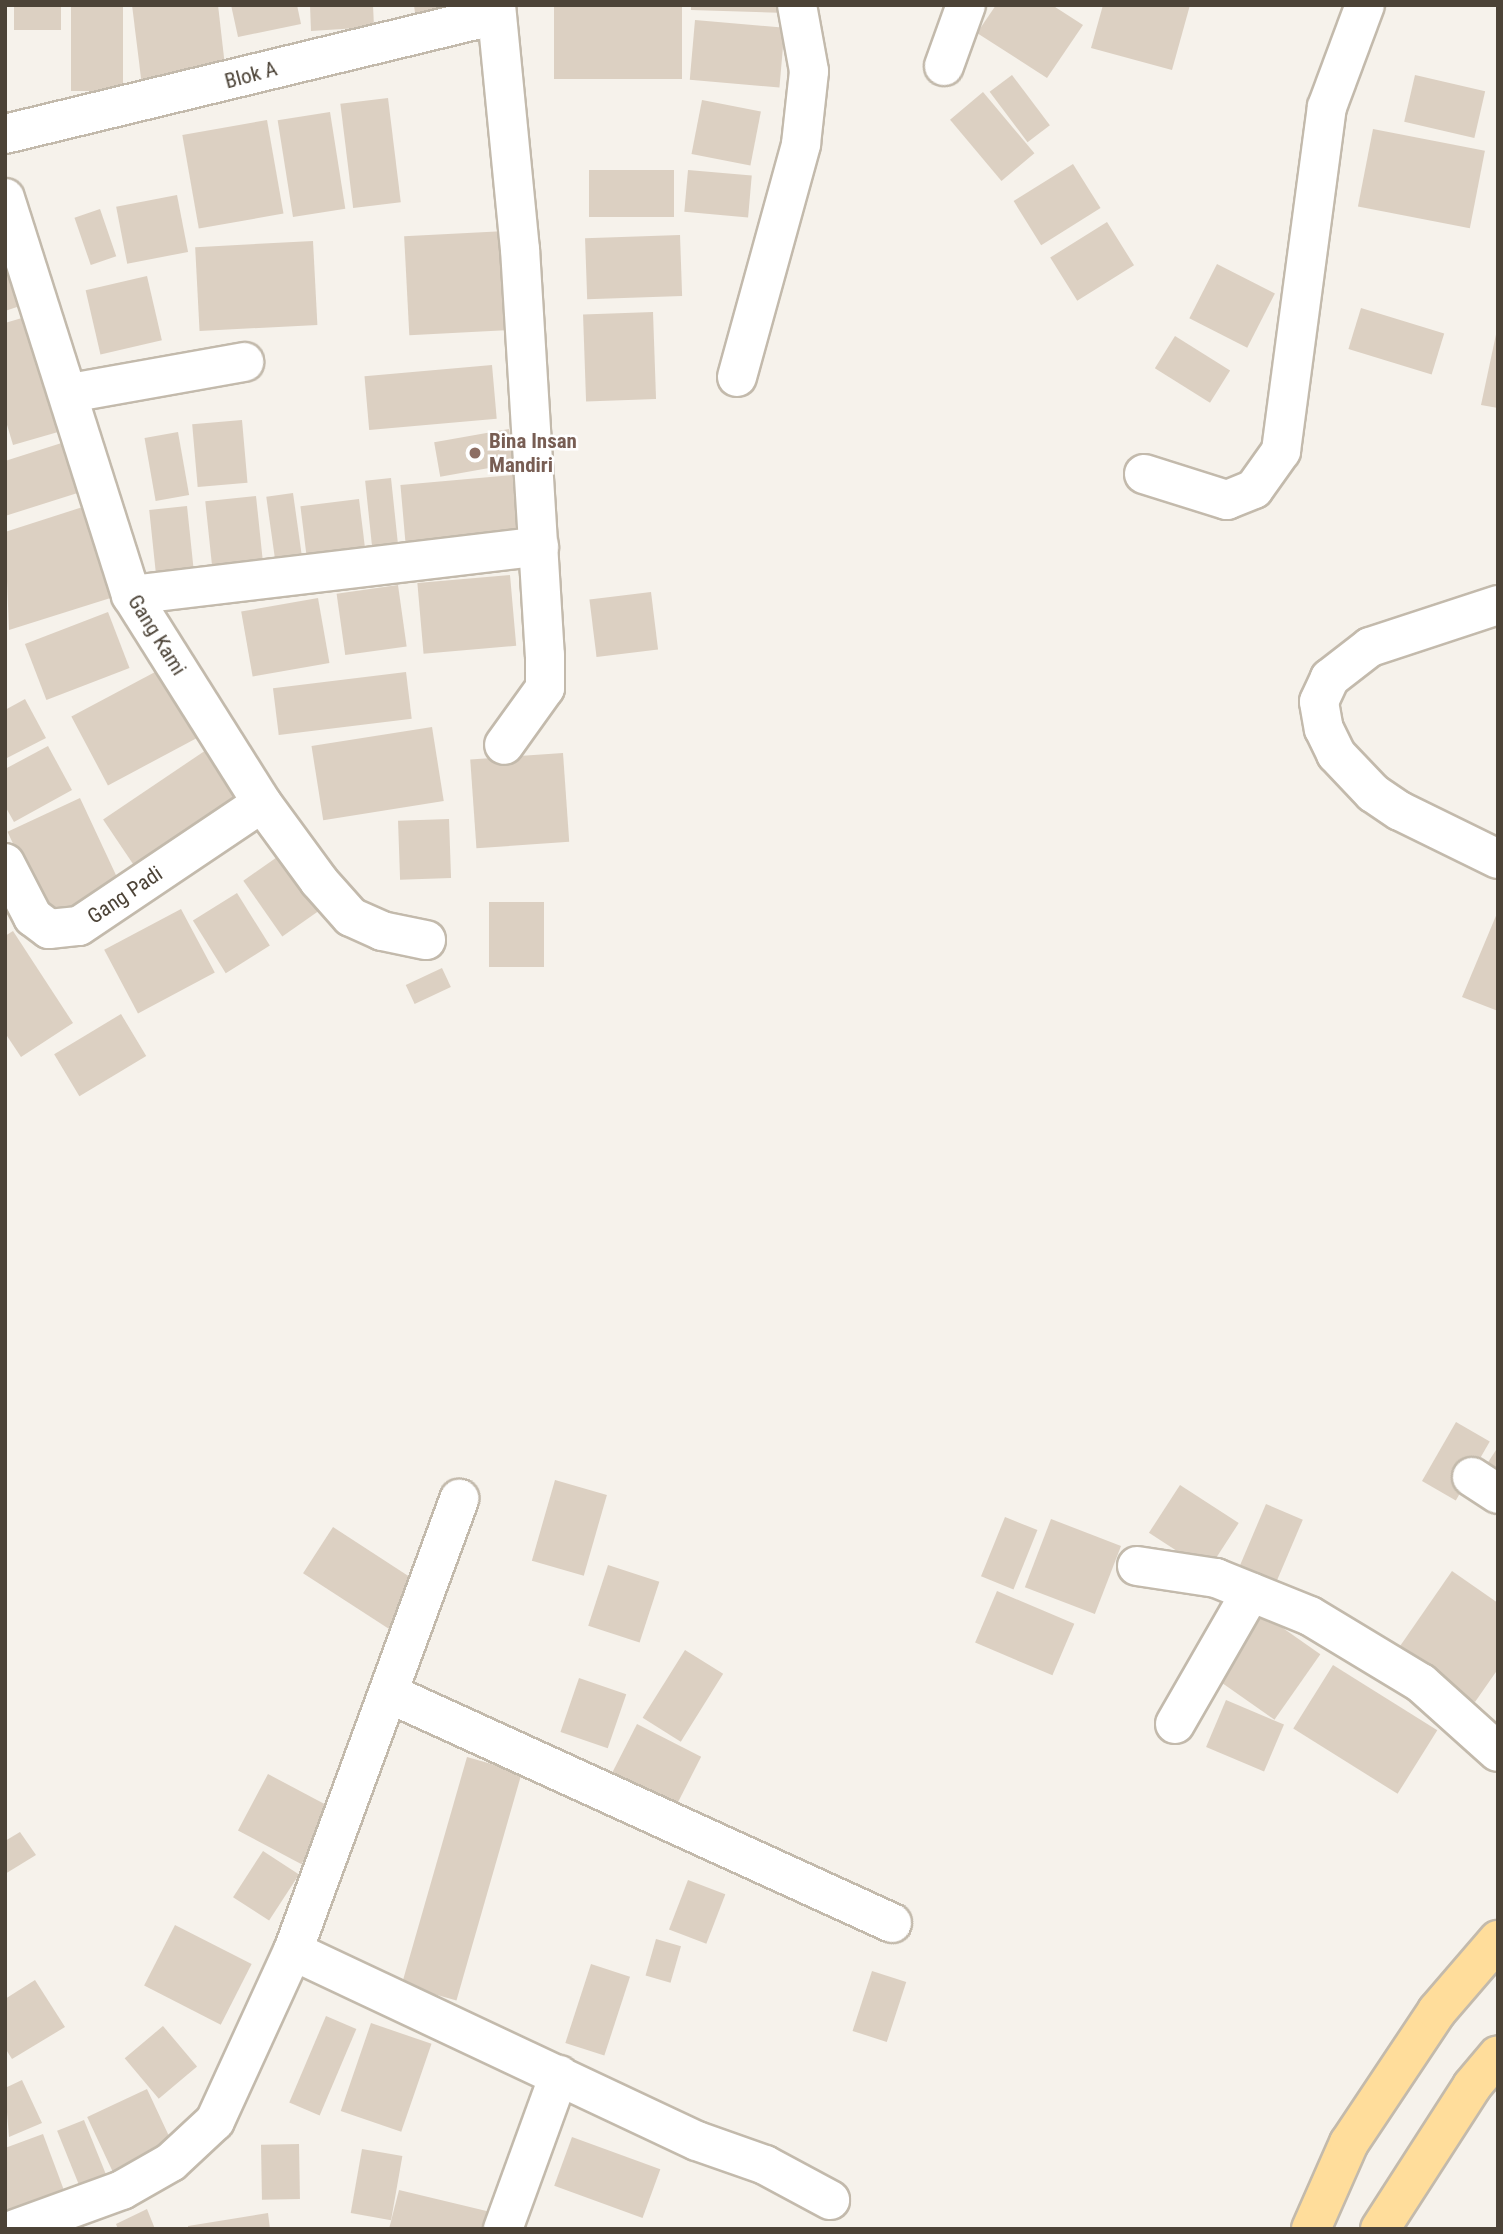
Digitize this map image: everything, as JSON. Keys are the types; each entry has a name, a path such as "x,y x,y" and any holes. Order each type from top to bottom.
{"main road":[{"path":"1311,2229 1349,2143 1437,2011 1498,1940"},
{"path":"1380,2229 1472,2086 1498,2055"}],"street":[{"path":"737,377 802,144 809,71 797,5"},
{"path":"944,66 966,5"},
{"path":"1144,474 1227,500 1254,489 1281,450 1327,107 1365,5"},
{"path":"496,10 520,249 540,546 545,688 504,745"},
{"name":"Blok A","path":"5,134 496,10"},
{"name":"Gang Kami","path":"5,198 70,393 131,596 262,803 319,881 351,917 382,931 426,940"},
{"path":"70,393 244,362"},
{"path":"131,596 540,546"},
{"path":"1498,605 1370,647 1330,678 1319,702 1324,729 1336,754 1373,793 1498,859"},
{"name":"Gang Padi","path":"5,863 33,917 49,929 79,926 262,803"},
{"path":"15,2229 122,2190 171,2162 215,2121 293,1951 459,1499"},
{"path":"1137,1566 1194,1572 1310,1616 1421,1683 1498,1752"},
{"path":"1175,1724 1251,1592"},
{"path":"388,1693 892,1923"},
{"path":"293,1951 697,2141 765,2165 830,2200"},
{"path":"503,2229 559,2075"}],"building":[{"path":"14,5 61,5 61,30 14,30"},
{"path":"71,5 123,5 123,91 71,91"},
{"path":"132,5 218,5 226,75 142,86"},
{"path":"231,5 297,5 301,24 238,37"},
{"path":"310,5 373,5 374,27 311,31"},
{"path":"414,5 465,5 465,7 415,13"},
{"path":"554,5 682,5 682,79 554,79"},
{"path":"691,5 787,5 786,13 691,10"},
{"path":"996,5 1052,5 1083,25 1047,78 977,33"},
{"path":"1103,5 1190,5 1172,70 1091,48"},
{"path":"695,20 785,28 779,88 690,80"},
{"path":"1012,75 1050,125 1028,142 990,92"},
{"path":"1415,75 1485,91 1474,138 1404,122"},
{"path":"983,92 1034,153 1001,181 950,120"},
{"path":"388,98 401,202 353,208 340,104"},
{"path":"702,100 761,111 750,165 692,154"},
{"path":"330,112 345,209 293,217 278,120"},
{"path":"267,120 283,214 199,228 182,135"},
{"path":"1373,129 1485,151 1470,228 1358,207"},
{"path":"1073,164 1101,208 1041,245 1014,201"},
{"path":"589,170 674,170 674,217 589,217"},
{"path":"688,170 752,176 748,217 684,212"},
{"path":"177,195 188,252 127,264 116,207"},
{"path":"100,209 116,256 91,265 74,218"},
{"path":"1107,222 1134,265 1077,301 1050,258"},
{"path":"506,231 511,330 409,335 404,236"},
{"path":"680,235 682,296 587,299 585,238"},
{"path":"313,241 317,325 200,331 195,247"},
{"path":"5,257 20,306 5,311"},
{"path":"1217,264 1275,294 1247,348 1189,318"},
{"path":"147,276 162,340 100,354 86,290"},
{"path":"1361,308 1444,333 1432,375 1348,349"},
{"path":"653,312 656,399 586,401 583,314"},
{"path":"32,315 65,430 13,445 5,418 5,323"},
{"path":"1498,325 1498,408 1481,405"},
{"path":"1175,336 1230,370 1210,403 1155,368"},
{"path":"492,365 497,419 369,430 364,376"},
{"path":"242,420 247,483 198,487 192,424"},
{"name":"Bina Insan Mandiri","path":"509,429 515,463 440,477 434,442"},
{"path":"178,432 189,495 156,501 145,438"},
{"path":"71,440 87,490 5,516 5,461"},
{"path":"514,475 520,544 406,554 400,485"},
{"path":"391,478 399,552 373,554 365,481"},
{"path":"293,493 303,561 276,565 266,497"},
{"path":"256,496 264,569 213,574 205,501"},
{"path":"359,499 367,562 308,569 300,506"},
{"path":"92,504 120,595 9,630 5,532"},
{"path":"187,506 194,573 156,577 149,510"},
{"path":"510,575 516,646 424,654 417,583"},
{"path":"398,585 407,646 345,655 337,594"},
{"path":"651,592 658,650 597,657 589,600"},
{"path":"318,598 329,663 253,677 241,612"},
{"path":"108,612 130,668 46,700 25,644"},
{"path":"172,663 209,732 108,785 71,717"},
{"path":"406,672 412,719 279,735 273,688"},
{"path":"25,699 46,738 5,759 5,710"},
{"path":"432,727 444,801 323,820 312,746"},
{"path":"215,744 251,798 139,873 103,819"},
{"path":"48,746 72,790 14,822 5,806 5,769"},
{"path":"563,753 569,842 476,848 470,759"},
{"path":"80,798 120,884 48,918 7,832"},
{"path":"449,819 451,878 400,880 398,821"},
{"path":"290,848 329,904 282,936 243,881"},
{"path":"237,893 270,946 226,973 193,921"},
{"path":"489,902 544,902 544,967 489,967"},
{"path":"181,909 215,973 138,1013 104,950"},
{"path":"1498,911 1498,1011 1462,997"},
{"path":"13,931 73,1023 21,1057 5,1033 5,936"},
{"path":"442,968 451,987 415,1004 406,985"},
{"path":"121,1014 146,1056 79,1096 54,1054"},
{"path":"1456,1422 1490,1442 1456,1500 1422,1481"},
{"path":"1498,1447 1498,1488 1479,1476"},
{"path":"555,1480 607,1495 584,1576 532,1561"},
{"path":"1180,1485 1239,1523 1208,1571 1149,1533"},
{"path":"1266,1504 1303,1520 1274,1587 1237,1571"},
{"path":"1005,1517 1037,1530 1013,1589 981,1576"},
{"path":"1051,1519 1121,1546 1095,1614 1025,1587"},
{"path":"333,1527 425,1587 395,1633 303,1573"},
{"path":"608,1565 659,1582 640,1643 588,1626"},
{"path":"1452,1571 1498,1603 1498,1669 1475,1702 1398,1649"},
{"path":"997,1591 1074,1624 1052,1675 975,1643"},
{"path":"1263,1614 1320,1654 1274,1720 1217,1680"},
{"path":"685,1650 723,1674 681,1742 643,1718"},
{"path":"1333,1665 1437,1730 1398,1794 1293,1729"},
{"path":"579,1678 626,1694 608,1748 560,1732"},
{"path":"1226,1700 1284,1725 1264,1772 1206,1747"},
{"path":"637,1724 701,1757 674,1810 610,1777"},
{"path":"467,1757 522,1773 456,2001 402,1985"},
{"path":"268,1774 332,1808 302,1864 238,1831"},
{"path":"20,1832 36,1855 5,1874 5,1841"},
{"path":"263,1851 299,1874 269,1921 233,1897"},
{"path":"688,1880 725,1894 706,1944 669,1929"},
{"path":"175,1925 252,1964 221,2025 144,1986"},
{"path":"656,1939 681,1946 671,1983 646,1976"},
{"path":"591,1964 630,1977 604,2056 565,2043"},
{"path":"872,1971 906,1982 887,2042 853,2031"},
{"path":"35,1980 65,2027 12,2059 5,2048 5,1999"},
{"path":"326,2016 356,2029 320,2115 289,2103"},
{"path":"371,2023 432,2044 401,2132 341,2111"},
{"path":"163,2026 197,2067 159,2099 125,2058"},
{"path":"22,2080 42,2123 9,2137 5,2088"},
{"path":"147,2089 174,2146 114,2174 87,2117"},
{"path":"84,2120 107,2177 80,2188 57,2131"},
{"path":"43,2134 65,2193 5,2216 5,2148"},
{"path":"572,2137 660,2169 643,2218 554,2186"},
{"path":"299,2144 300,2199 262,2200 261,2145"},
{"path":"362,2149 402,2156 391,2220 351,2213"},
{"path":"399,2190 499,2214 495,2229 389,2229"},
{"path":"147,2209 155,2229 118,2229 116,2224"},
{"path":"268,2213 270,2229 188,2229 188,2226"}],"place":[{"name":"Bina Insan Mandiri","path":"475,453"}]}
